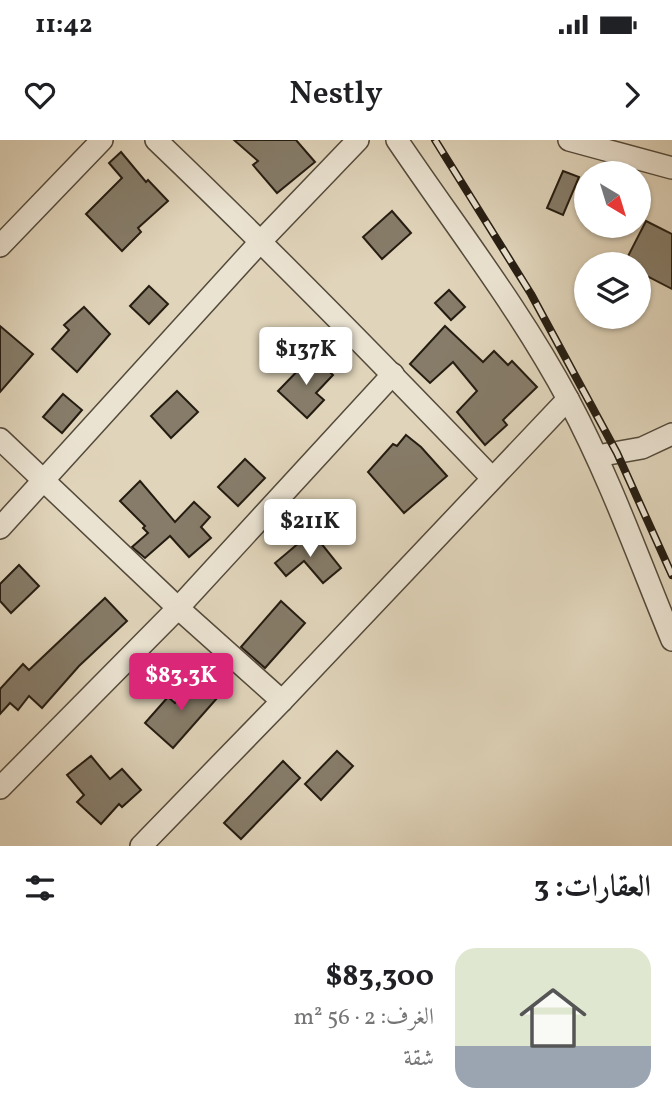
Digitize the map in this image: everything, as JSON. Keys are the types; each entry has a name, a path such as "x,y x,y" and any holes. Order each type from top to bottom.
{"street":[{"path":"0,246 102,140"},
{"path":"156,140 261,241 492,478"},
{"path":"0,528 261,241 358,140"},
{"path":"397,140 516,313 568,399 597,456 672,640"},
{"path":"569,140 648,150 672,168"},
{"path":"0,788 178,608 393,374"},
{"path":"141,846 568,399"},
{"path":"597,456 642,448 672,433"},
{"path":"0,439 178,608 282,701"}],"building":[{"path":"234,140 296,140 315,162 277,193 253,165 258,161"},
{"path":"121,152 146,182 148,180 168,201 138,228 141,232 122,251 86,214 122,178 109,163"},
{"path":"563,171 574,175 574,189 563,215 547,208"},
{"path":"392,211 411,233 382,259 363,237"},
{"path":"651,224 672,234 672,289 651,278 651,252 630,252 637,238 651,238"},
{"path":"149,286 168,304 149,324 130,306"},
{"path":"449,290 465,307 451,320 435,303"},
{"path":"84,307 110,334 77,372 52,349 69,330 64,325"},
{"path":"0,326 33,354 0,392"},
{"path":"445,326 483,362 494,351 508,365 512,361 537,387 503,420 507,425 485,445 457,412 477,391 453,362 430,383 410,364"},
{"path":"312,356 333,375 316,393 324,400 307,418 278,391"},
{"path":"177,391 198,412 171,438 151,416"},
{"path":"63,394 82,410 62,433 43,417"},
{"path":"406,435 421,447 447,476 404,513 368,472 393,444 397,446"},
{"path":"245,459 265,478 238,506 218,487"},
{"path":"140,481 175,522 194,502 210,517 201,527 211,538 189,557 170,536 145,558 132,547 148,533 143,528 145,526 120,501"},
{"path":"312,532 341,568 323,583 304,561 286,576 275,563"},
{"path":"19,565 39,586 11,613 0,601 0,584"},
{"path":"105,598 127,621 79,666 42,708 29,696 18,710 10,703 0,714 0,689 23,664 29,670"},
{"path":"281,601 305,623 265,668 241,647"},
{"path":"197,678 218,697 173,748 145,723 168,697 175,703"},
{"path":"337,751 353,766 321,800 305,784"},
{"path":"91,756 110,779 122,769 141,790 122,807 119,804 101,824 77,802 84,795 67,775"},
{"path":"283,761 300,778 241,839 224,823"}],"railway":[{"path":"435,140 531,294 617,453 672,575"}]}
